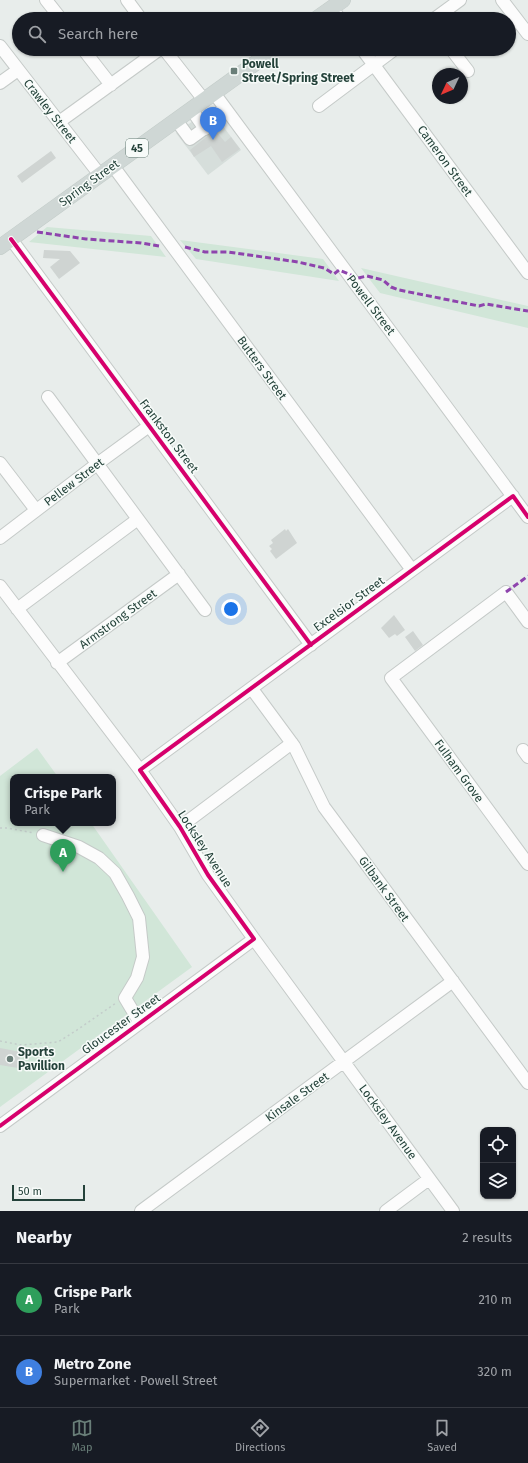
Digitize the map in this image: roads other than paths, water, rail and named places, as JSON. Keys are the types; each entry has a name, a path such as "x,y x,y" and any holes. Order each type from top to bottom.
{"main road":[{"name":"Spring Street","path":"6,243 265,56"}],"street":[{"path":"46,0 55,12"},
{"path":"127,0 136,12"},
{"path":"444,12 460,0"},
{"path":"502,0 511,12"},
{"path":"516,18 528,34"},
{"name":"Crawley Street","path":"0,46 100,175"},
{"path":"88,56 111,85"},
{"path":"59,122 150,56"},
{"name":"Powell Street","path":"171,56 209,96 224,108 528,517"},
{"name":"Cameron Street","path":"367,56 528,273"},
{"path":"319,106 386,56"},
{"path":"456,56 466,68"},
{"path":"0,83 18,70"},
{"path":"176,120 190,140 214,122 216,114 224,108"},
{"path":"191,109 205,129"},
{"name":"Butters Street","path":"113,166 412,570"},
{"name":"Frankston Street","path":"6,243 149,426 311,644"},
{"path":"48,397 205,610"},
{"name":"Pellew Street","path":"0,538 149,426"},
{"path":"0,462 36,510"},
{"name":"Excelsior Street","path":"140,770 513,496"},
{"path":"17,609 138,519"},
{"name":"Armstrong Street","path":"57,663 179,574"},
{"name":"Locksley Avenue","path":"0,586 57,663 140,770 180,827 208,875 453,1211"},
{"name":"Fulham Grove","path":"528,622 506,592 391,678 528,864"},
{"name":"Gilbank Street","path":"252,689 292,743 324,807 528,1083"},
{"path":"180,827 292,743"},
{"path":"43,835 79,847 99,858 115,873 128,896 139,918 143,957 137,978 125,998 140,1022"},
{"name":"Gloucester Street","path":"0,1126 254,939"},
{"name":"Kinsale Street","path":"141,1211 453,982"},
{"path":"386,1211 429,1179"}],"place":[{"name":"Powell Street/Spring Street","path":"234,71"},
{"name":"Metro Zone","path":"213,140"},
{"name":"Crispe Park","path":"63,872"},
{"name":"Sports Pavillion","path":"10,1059"}]}
